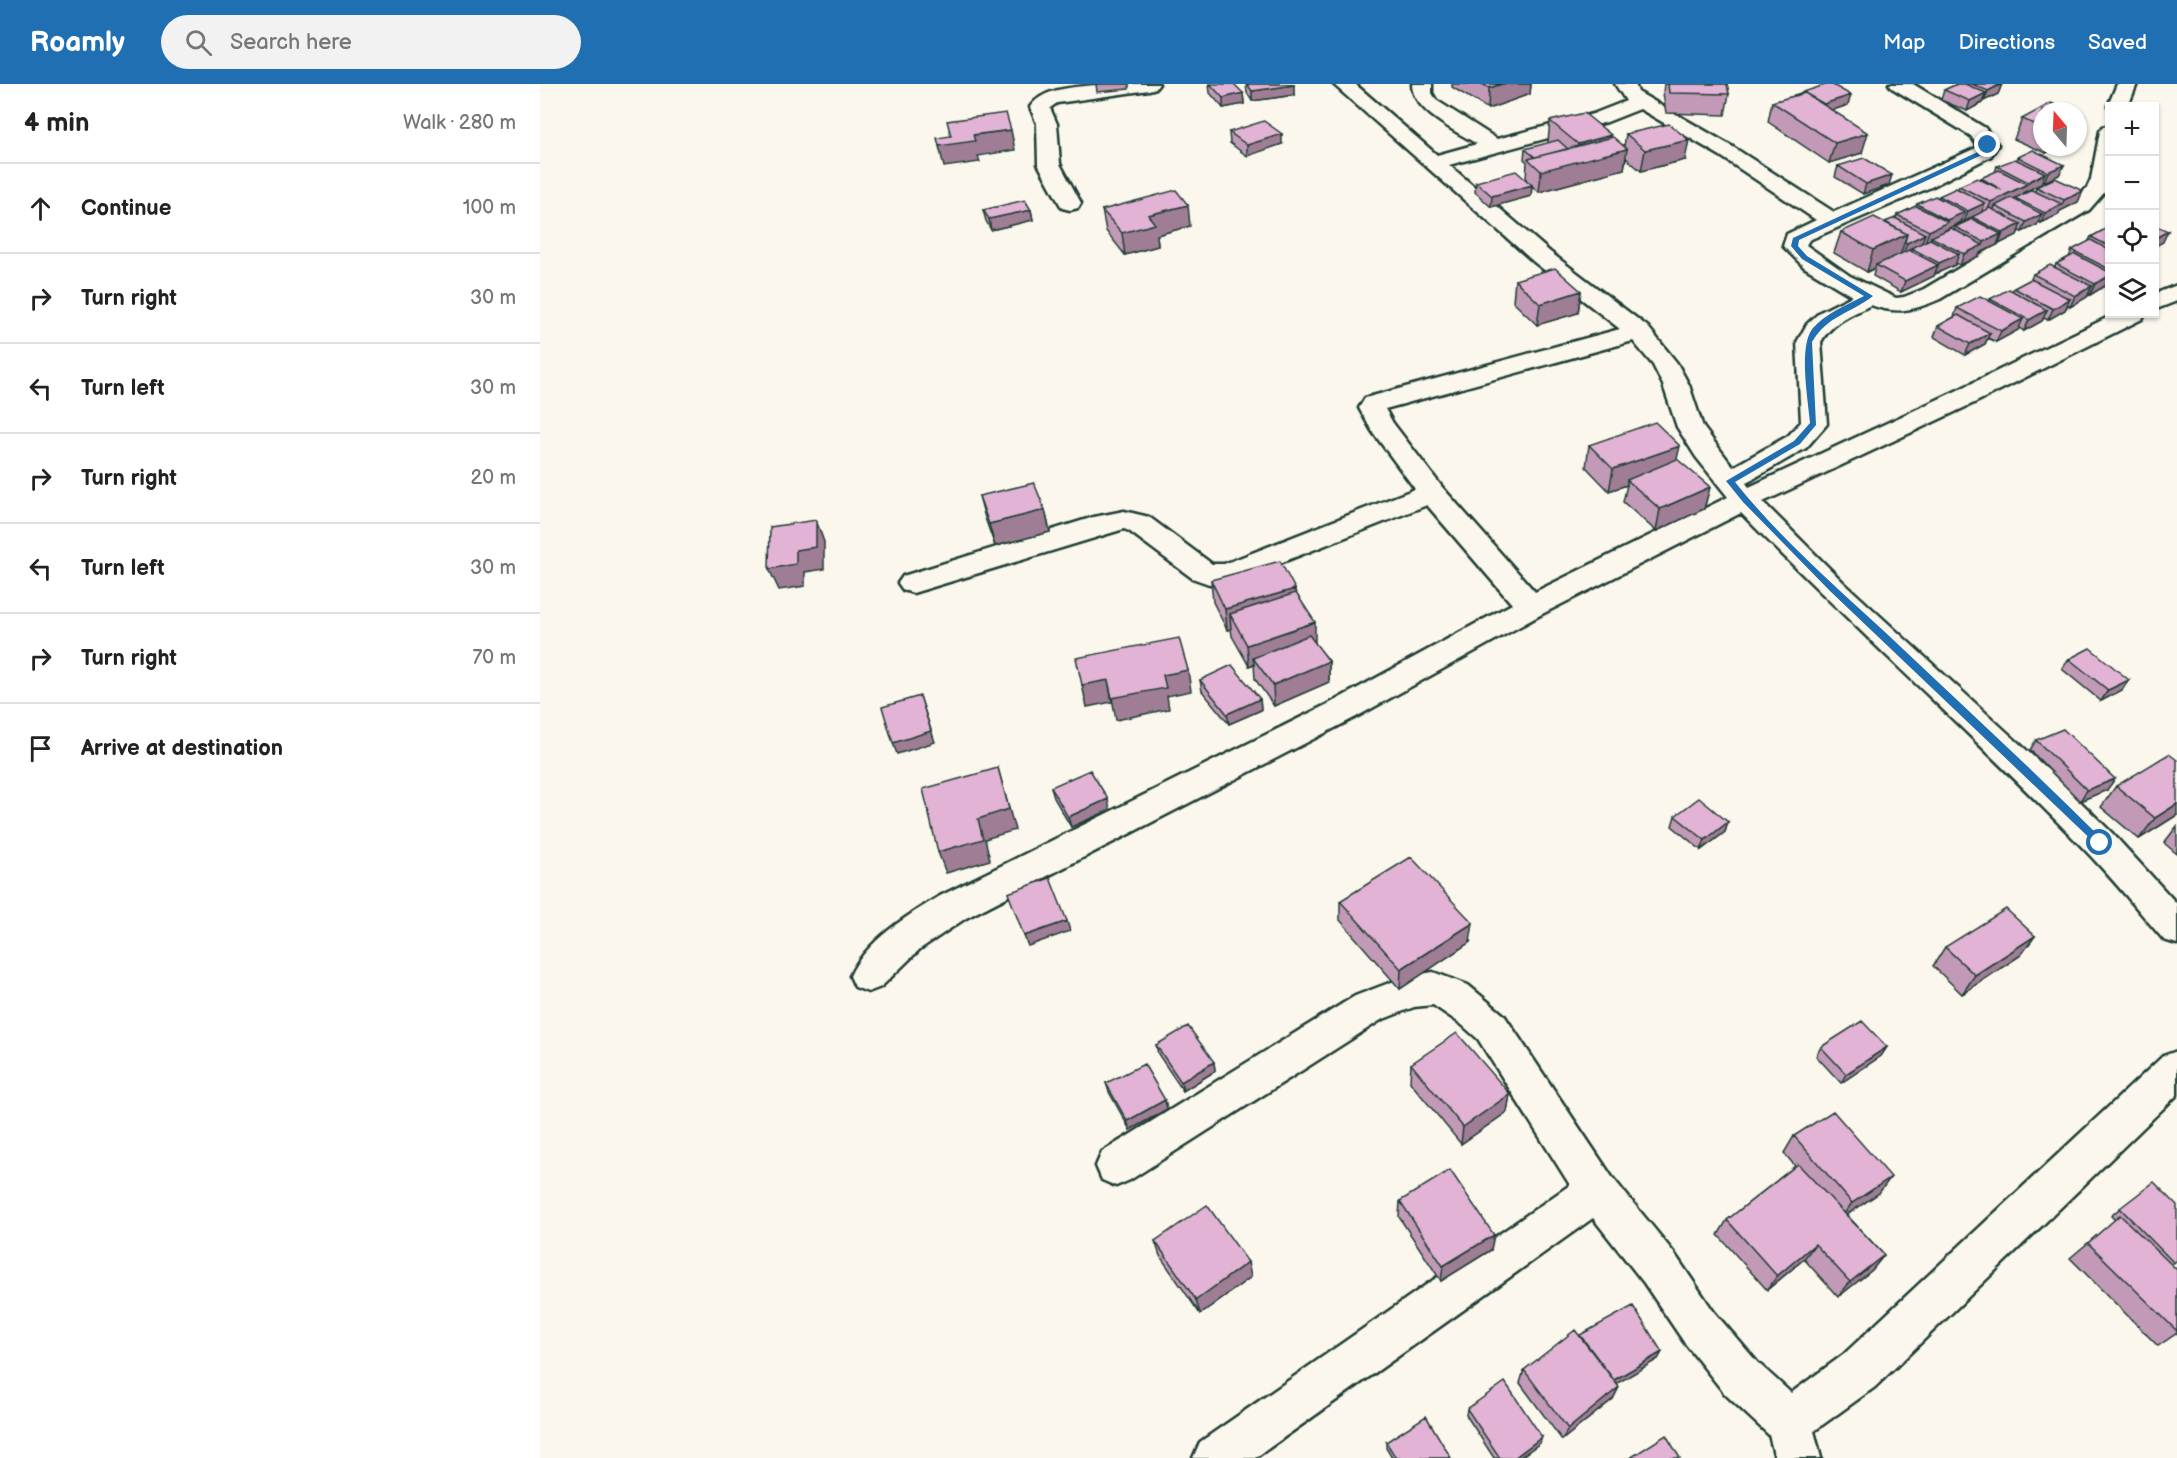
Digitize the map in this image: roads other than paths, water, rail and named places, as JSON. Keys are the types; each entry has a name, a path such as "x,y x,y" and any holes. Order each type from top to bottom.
{"street":[{"path":"1070,203 1049,165 1047,124 1040,107 1059,97 1149,84"},
{"path":"1342,84 1542,257 1639,332 1664,363 1676,385 1690,428 1705,451 1738,491 1842,597 2036,779 2100,843 2177,929"},
{"path":"1422,84 1422,93 1429,104 1494,146"},
{"path":"1625,84 1627,92 1641,102 1726,151 1832,221"},
{"path":"1899,84 1978,132 1988,145 1984,152 1923,182 1801,235 1795,239 1794,246 1804,257 1869,296 1887,303 1910,304 1932,294 2080,205 2097,190 2102,175 2105,149"},
{"path":"2120,102 2127,84"},
{"path":"1433,163 1600,118 1641,102"},
{"path":"2159,301 2177,292"},
{"path":"868,976 893,950 930,920 953,907 1345,709 1531,607 1691,525 1738,491 1797,442 1814,424 1809,342 1816,329 1829,317 1869,296"},
{"path":"1738,491 1965,397 2125,318"},
{"path":"1531,607 1432,493 1373,413 1374,404 1639,332"},
{"path":"913,583 1104,524 1124,520 1139,524 1202,571 1209,574 1227,574 1432,493"},
{"path":"1116,1166 1368,1008 1414,990 1441,990 1472,1010 1491,1027 1597,1191 1659,1268 1699,1327 1793,1440 1859,1371 2177,1069"},
{"path":"1216,1458 1597,1191"}]}
